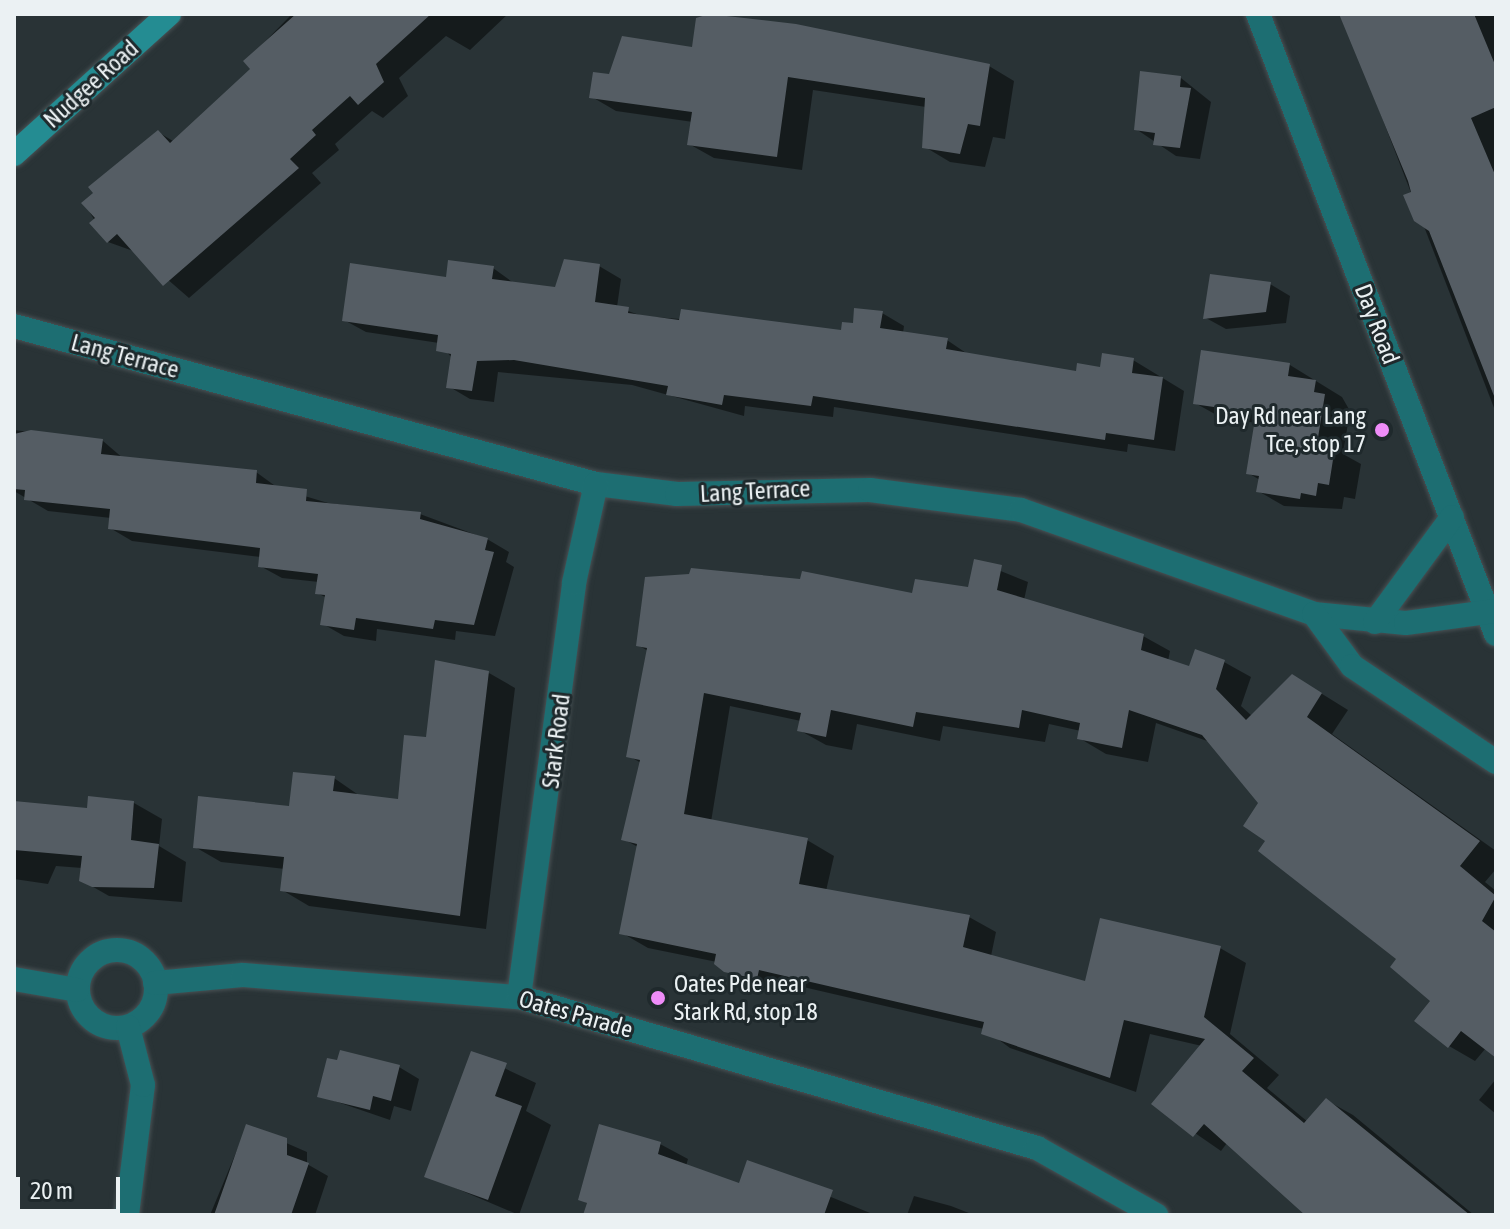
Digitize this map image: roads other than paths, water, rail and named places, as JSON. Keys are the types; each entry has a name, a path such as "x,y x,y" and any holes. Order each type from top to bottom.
{"main road":[{"name":"Nudgee Road","path":"14,154 169,14"}],"street":[{"name":"Day Road","path":"1258,14 1493,619"},
{"name":"Lang Terrace","path":"14,326 596,484 677,494 870,490 1021,510 1314,614 1375,622 1493,619"},
{"name":"Stark Road","path":"519,997 574,583 596,484"},
{"path":"1375,622 1452,517"},
{"path":"1314,614 1352,666 1496,762"},
{"path":"119,950 143,961 155,983 153,1005 128,1027 94,1021 77,990 85,966 119,950"},
{"name":"Oates Parade","path":"155,983 243,975 519,997 1037,1148 1156,1215"},
{"path":"14,979 77,990"},
{"path":"127,1215 143,1085 128,1027"}],"place":[{"name":"Day Rd near Lang Tce, stop 17","path":"1382,430"},
{"name":"Oates Pde near Stark Rd, stop 18","path":"658,998"}]}
